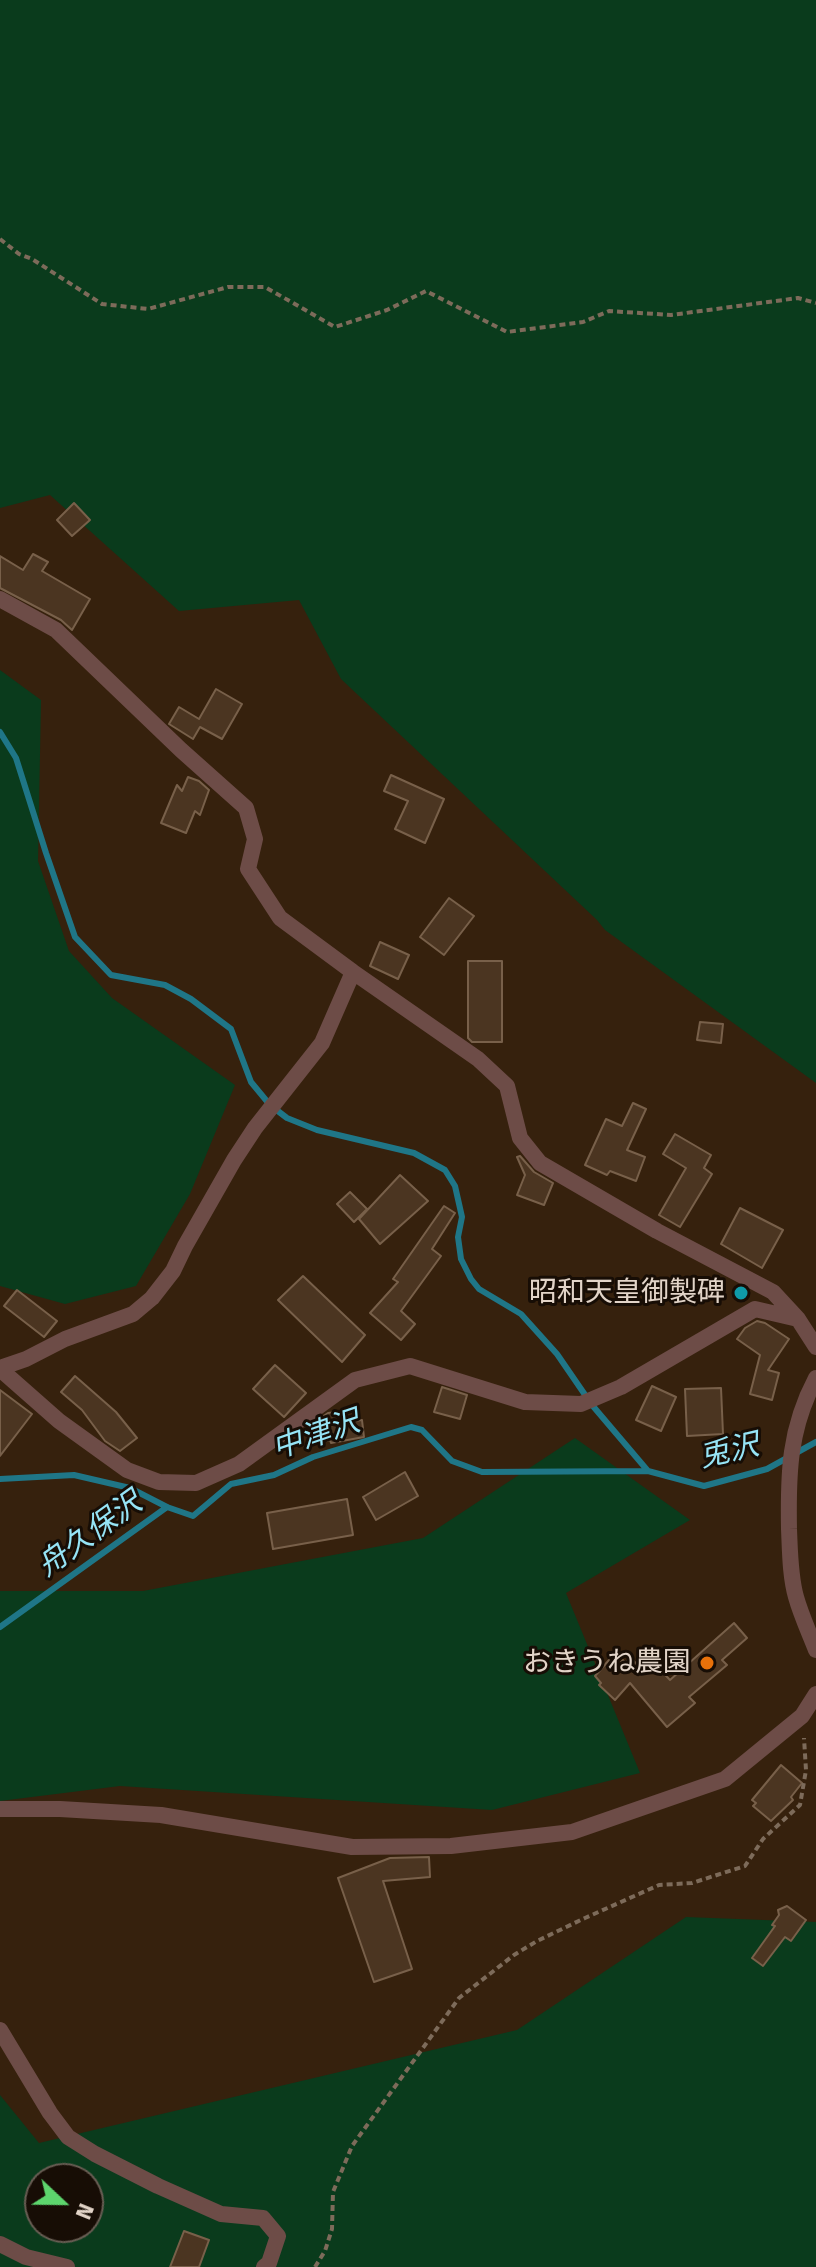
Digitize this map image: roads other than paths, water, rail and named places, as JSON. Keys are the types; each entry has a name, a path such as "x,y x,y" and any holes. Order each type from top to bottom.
{"street":[{"path":"0,599 56,630 246,808 255,839 248,869 280,918 478,1059 507,1086 520,1138 540,1163 657,1231 773,1292 798,1319 816,1347"},
{"path":"353,972 322,1043 255,1128 173,1271 152,1298 133,1314 65,1339 0,1368 59,1421 127,1470 159,1482 196,1483 239,1464 355,1380 410,1366 525,1402 581,1404 621,1387 755,1309 798,1319"},
{"path":"816,1378 803,1403 789,1457 788,1499 795,1596 816,1650"},
{"path":"0,1809 161,1815 352,1847 451,1846 572,1832 725,1779 802,1716 816,1694"},
{"path":"0,2030 68,2137 158,2186 221,2214 263,2218 278,2236 269,2263 264,2267"},
{"path":"0,2244 26,2257 67,2267"}],"waterway":[{"path":"0,732 16,758 75,937 111,975 165,985 191,999 231,1029 251,1082 270,1105 287,1118 317,1130 414,1153 445,1170 455,1186 462,1217 458,1237 461,1259 471,1279 479,1289 521,1314 557,1354 592,1405 648,1471"},
{"name":"中津沢","path":"0,1479 74,1475 130,1488 193,1516 231,1484 274,1475 313,1457 411,1427 422,1430 452,1461 482,1472 648,1471 704,1486 767,1469 816,1442"},
{"name":"舟久保沢","path":"0,1627 167,1507"}],"place":[{"name":"昭和天皇御製碑","path":"741,1293"},
{"name":"おきうね農園","path":"707,1663"}],"water label":[{"name":"兎沢","path":"729,1452"}]}
